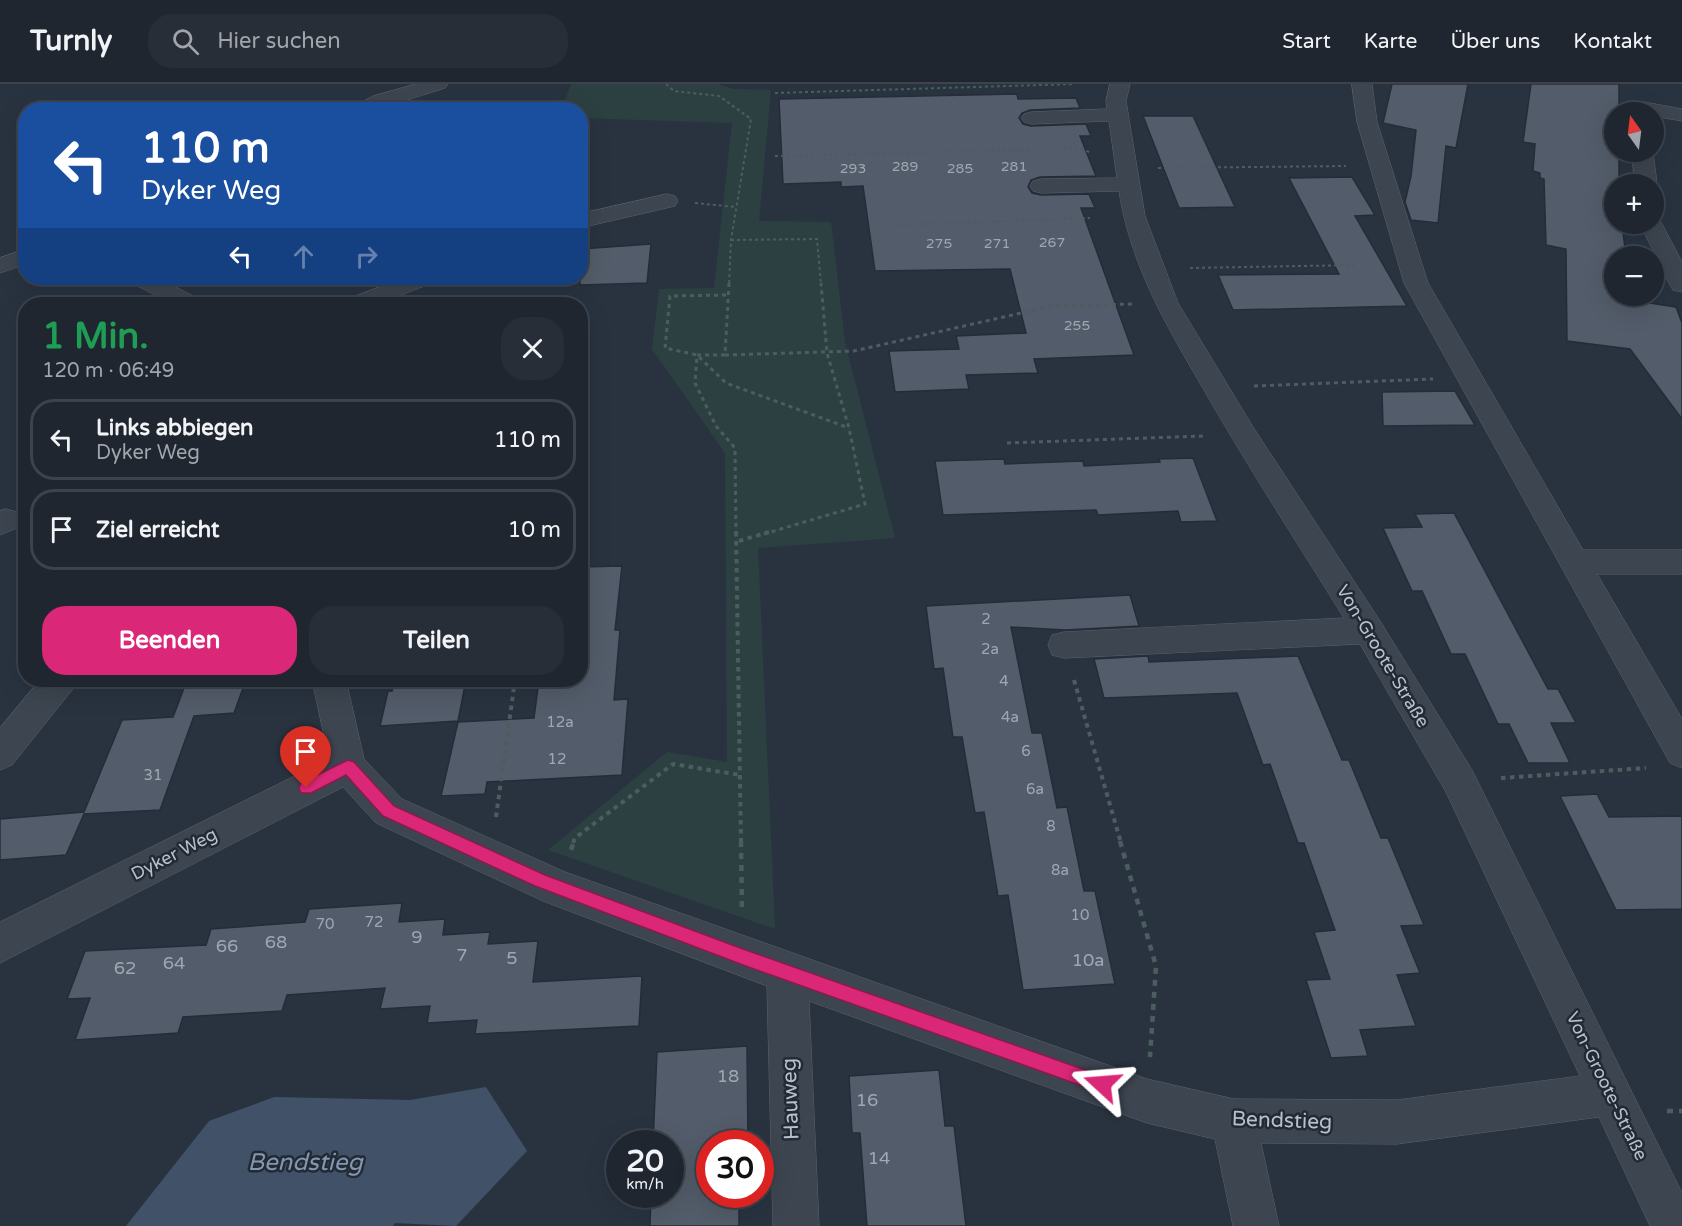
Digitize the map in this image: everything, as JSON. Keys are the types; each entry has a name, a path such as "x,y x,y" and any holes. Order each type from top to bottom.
{"street":[{"path":"375,102 438,84"},
{"path":"1362,84 1367,122 1416,283 1682,752"},
{"path":"1642,84 1643,102"},
{"path":"1031,118 1119,99"},
{"name":"Von-Groote-Straße","path":"1119,99 1134,216 1166,303 1243,434 1368,630 1459,781 1674,1226"},
{"path":"1664,113 1682,116"},
{"path":"1041,186 1128,176"},
{"path":"588,219 667,201"},
{"path":"1656,234 1682,285"},
{"path":"0,266 18,259"},
{"path":"154,285 177,297"},
{"path":"375,297 405,285"},
{"path":"1574,562 1682,562"},
{"path":"1064,645 1368,630"},
{"path":"0,754 54,687"},
{"path":"331,687 348,767"},
{"name":"Bendstieg","path":"348,767 389,811 491,860 557,888 787,973 1147,1101 1234,1121 1396,1122 1612,1094"},
{"name":"Dyker Weg","path":"0,943 348,767"},
{"name":"Hauweg","path":"787,973 796,1226"},
{"path":"1234,1121 1256,1226"}],"path":[{"path":"666,84 674,91 719,96 752,118 731,240 726,295 725,355"},
{"path":"775,93 1076,84"},
{"path":"775,156 1080,148 1128,176 1380,166"},
{"path":"667,201 736,207"},
{"path":"896,225 1134,216"},
{"path":"731,240 817,239 827,353 849,428 866,504 739,541"},
{"path":"1154,268 1357,265"},
{"path":"726,295 670,296 665,348 697,355 854,351 1052,306 1166,303"},
{"path":"697,355 726,382 849,428"},
{"path":"697,355 695,383 716,426 735,448 739,541 743,957"},
{"path":"1216,387 1470,378"},
{"path":"1006,443 1243,434"},
{"path":"1064,645 1156,966 1147,1101"},
{"path":"491,860 514,687"},
{"path":"557,888 575,838 673,764 740,775"},
{"path":"1459,781 1659,767"}],"green space":[{"path":"571,84 718,84 733,89 771,90 759,221 831,222 845,342 895,538 758,548 775,929 548,850 667,752 727,762 725,453 652,349 659,289 714,288 732,123 588,118 588,102 565,102"}],"water":[{"name":"Bendstieg","path":"486,1087 527,1151 456,1226 395,1223 393,1226 126,1226 209,1121 274,1097 410,1100"}],"building":[{"path":"1392,84 1468,84 1456,148 1446,146 1438,223 1411,220 1405,202 1411,176 1416,130 1383,123"},
{"path":"1531,84 1619,84 1619,102 1604,102 1604,162 1619,162 1619,174 1604,174 1604,234 1623,234 1625,246 1604,246 1604,306 1676,307 1682,323 1682,419 1630,349 1567,341 1566,249 1546,245 1544,179 1540,178 1540,173 1533,171 1535,144 1523,142"},
{"path":"1017,94 1018,99 1076,98 1080,108 1030,110 1022,113 1019,118 1023,124 1031,126 1086,124 1091,136 1080,136 1096,176 1040,177 1031,180 1028,187 1032,193 1041,195 1089,194 1095,208 1081,208 1134,355 1034,359 1038,373 966,375 969,389 895,392 889,351 959,349 956,336 1026,333 1010,269 875,271 863,186 841,187 841,182 783,184 779,99"},
{"path":"1143,116 1193,116 1235,207 1179,208"},
{"path":"1352,177 1375,215 1355,216 1407,306 1233,310 1218,275 1339,274 1289,178"},
{"path":"651,244 647,283 588,285 588,248"},
{"path":"1455,391 1475,425 1383,426 1382,392"},
{"path":"1193,458 1217,521 1181,522 1178,511 1098,515 1096,510 943,515 935,461 1004,459 1005,464 1083,461 1084,466"},
{"path":"1454,513 1548,689 1558,689 1576,723 1551,723 1570,763 1528,763 1509,724 1498,724 1465,654 1451,654 1422,591 1412,591 1383,528 1422,527 1415,514"},
{"path":"622,566 615,630 620,630 614,700 628,699 622,775 487,782 485,794 441,796 458,722 534,718 538,687 588,687 588,567"},
{"path":"1130,595 1139,626 1066,630 1011,627 1032,733 1042,733 1057,808 1067,807 1084,891 1095,891 1115,984 1023,990 1008,895 998,896 984,812 975,813 962,737 953,737 943,668 934,669 926,606"},
{"path":"1148,656 1149,662 1298,656 1342,760 1349,760 1381,838 1388,838 1424,925 1401,926 1420,973 1397,975 1416,1026 1360,1030 1368,1056 1331,1058 1306,980 1330,979 1314,932 1335,930 1304,843 1298,843 1270,764 1263,765 1237,693 1104,698 1094,659"},
{"path":"184,687 243,687 234,713 194,716 160,810 84,814 66,855 0,860 0,819 84,812 122,720 173,717"},
{"path":"393,687 465,687 458,721 380,726 388,691 392,691"},
{"path":"1597,794 1609,817 1682,816 1682,909 1616,910 1560,796"},
{"path":"402,903 399,922 445,919 443,935 490,932 488,944 538,941 533,982 642,976 639,1026 475,1034 477,1020 427,1023 430,1006 380,1009 385,988 287,995 282,1011 183,1017 178,1033 75,1040 90,998 67,999 85,951 206,945 211,929 305,922 309,909"},
{"path":"747,1046 748,1130 696,1130 696,1208 739,1208 739,1226 650,1226 651,1208 684,1208 684,1130 654,1130 657,1052"},
{"path":"939,1070 945,1126 954,1126 966,1226 867,1226 860,1133 852,1133 849,1076"}],"route":[{"path":"306,788 348,767 389,811 491,860 578,896 743,957 1102,1084"}]}
